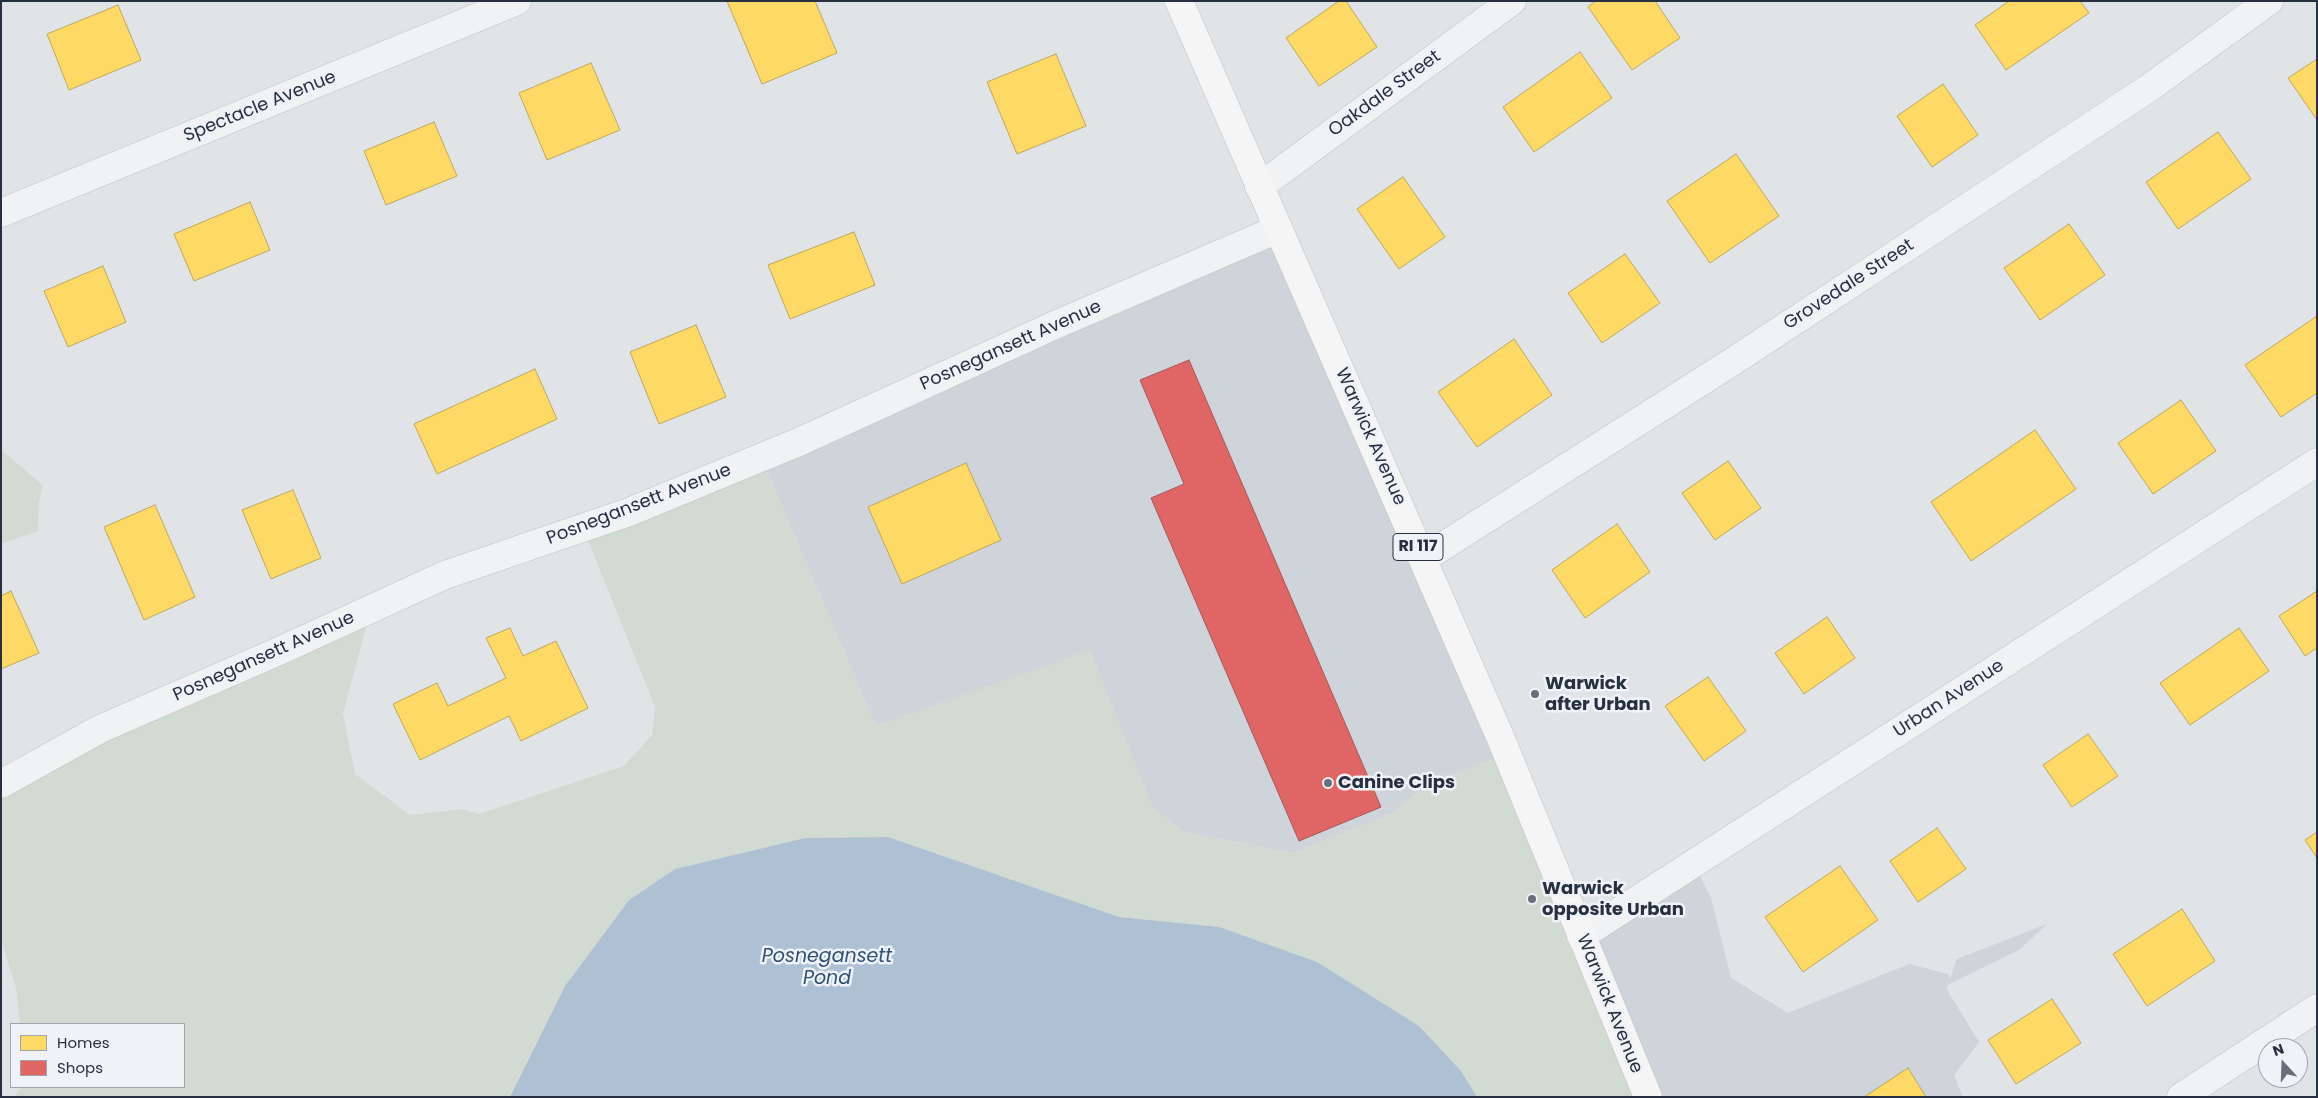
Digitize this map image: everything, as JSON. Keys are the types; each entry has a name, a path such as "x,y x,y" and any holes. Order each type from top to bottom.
{"main road":[{"name":"Warwick Avenue","path":"1179,1 1502,740 1648,1097"}],"street":[{"name":"Spectacle Avenue","path":"1,213 518,1"},
{"name":"Oakdale Street","path":"1259,187 1512,1"},
{"name":"Grovedale Street","path":"1424,559 1732,362 2149,88 2269,1"},
{"name":"Posnegansett Avenue","path":"1,784 100,728 279,651 445,575 629,512 792,444 1055,325 1278,229"},
{"name":"Urban Avenue","path":"1581,936 2317,462"},
{"path":"2181,1097 2317,1008"}],"shaded area":[{"path":"1273,227 1506,754 1424,786 1395,812 1293,853 1185,832 1153,809 1090,651 876,726 759,452"},
{"path":"1,450 43,485 39,501 38,531 1,544"},
{"path":"759,452 876,726 1090,650 1153,809 1185,832 1293,853 1395,812 1424,786 1506,754 1651,1097 1477,1097 1461,1071 1219,927 1119,917 805,838 675,869 629,900 565,986 510,1097 15,1097 20,1088 185,1088 185,1023 20,1023 16,988 1,939 1,778 371,608 343,714 355,774 410,815 462,809 479,814 624,766 652,735 655,707 583,528"},
{"path":"1694,864 1711,898 1731,978 1788,1013 1909,964 1948,974 1950,979 1957,959 2047,924 2019,950 1949,984 1946,988 1979,1042 1954,1075 1963,1097 1651,1097 1588,942"}],"water":[{"name":"Posnegansett Pond","path":"888,837 1119,917 1219,927 1317,962 1419,1026 1461,1071 1477,1097 510,1097 565,986 629,900 675,869 805,838"}],"building: Homes":[{"path":"727,1 815,1 837,53 762,84"},
{"path":"1339,1 1346,1 1377,47 1319,86 1286,38"},
{"path":"1596,1 1655,1 1680,38 1632,70 1588,7"},
{"path":"2009,1 2080,1 2089,13 2006,70 1975,25"},
{"path":"118,5 141,60 69,90 47,34"},
{"path":"1580,52 1612,98 1534,152 1503,107"},
{"path":"1056,54 1086,126 1017,154 987,82"},
{"path":"2317,59 2317,120 2288,78"},
{"path":"591,63 620,130 547,160 519,93"},
{"path":"1943,84 1978,135 1932,167 1897,116"},
{"path":"434,122 457,176 386,205 364,151"},
{"path":"2218,132 2251,179 2178,229 2146,182"},
{"path":"1736,154 1779,216 1710,263 1667,201"},
{"path":"1403,177 1445,237 1399,269 1357,209"},
{"path":"250,202 270,250 194,281 174,234"},
{"path":"2069,224 2105,275 2040,320 2004,268"},
{"path":"854,232 875,285 790,319 768,265"},
{"path":"1625,254 1660,303 1602,343 1568,293"},
{"path":"103,266 126,322 68,347 44,291"},
{"path":"2317,316 2317,393 2281,417 2245,365"},
{"path":"696,325 726,397 659,424 630,352"},
{"path":"1514,339 1552,395 1477,447 1438,392"},
{"path":"535,369 557,419 437,474 414,424"},
{"path":"2181,400 2216,451 2153,494 2118,443"},
{"path":"2035,430 2076,489 1971,561 1931,502"},
{"path":"1728,461 1761,508 1715,540 1682,493"},
{"path":"966,463 1001,540 902,584 868,507"},
{"path":"293,490 321,558 271,579 242,510"},
{"path":"155,505 195,597 144,620 104,527"},
{"path":"1617,524 1650,572 1585,618 1552,570"},
{"path":"11,591 39,653 1,669 1,596"},
{"path":"2317,591 2317,648 2305,656 2279,616"},
{"path":"1827,617 1855,658 1804,694 1775,653"},
{"path":"510,628 523,656 556,641 588,708 521,741 509,716 420,760 393,704 437,683 448,706 506,678 486,638"},
{"path":"2239,628 2269,671 2190,725 2160,683"},
{"path":"1708,677 1746,731 1704,761 1665,706"},
{"path":"2088,734 2118,776 2072,807 2043,765"},
{"path":"1937,828 1966,869 1918,902 1890,861"},
{"path":"2317,832 2317,858 2305,840"},
{"path":"1840,866 1878,920 1803,972 1765,917"},
{"path":"2182,909 2215,961 2147,1006 2113,954"},
{"path":"2052,999 2081,1043 2016,1084 1988,1040"},
{"path":"1908,1068 1926,1097 1864,1097"}],"building: Shops":[{"path":"1189,360 1381,807 1299,841 1151,498 1184,484 1140,380"}],"place":[{"name":"Warwick after Urban","path":"1535,694"},
{"name":"Canine Clips","path":"1328,783"},
{"name":"Warwick opposite Urban","path":"1532,899"}]}
